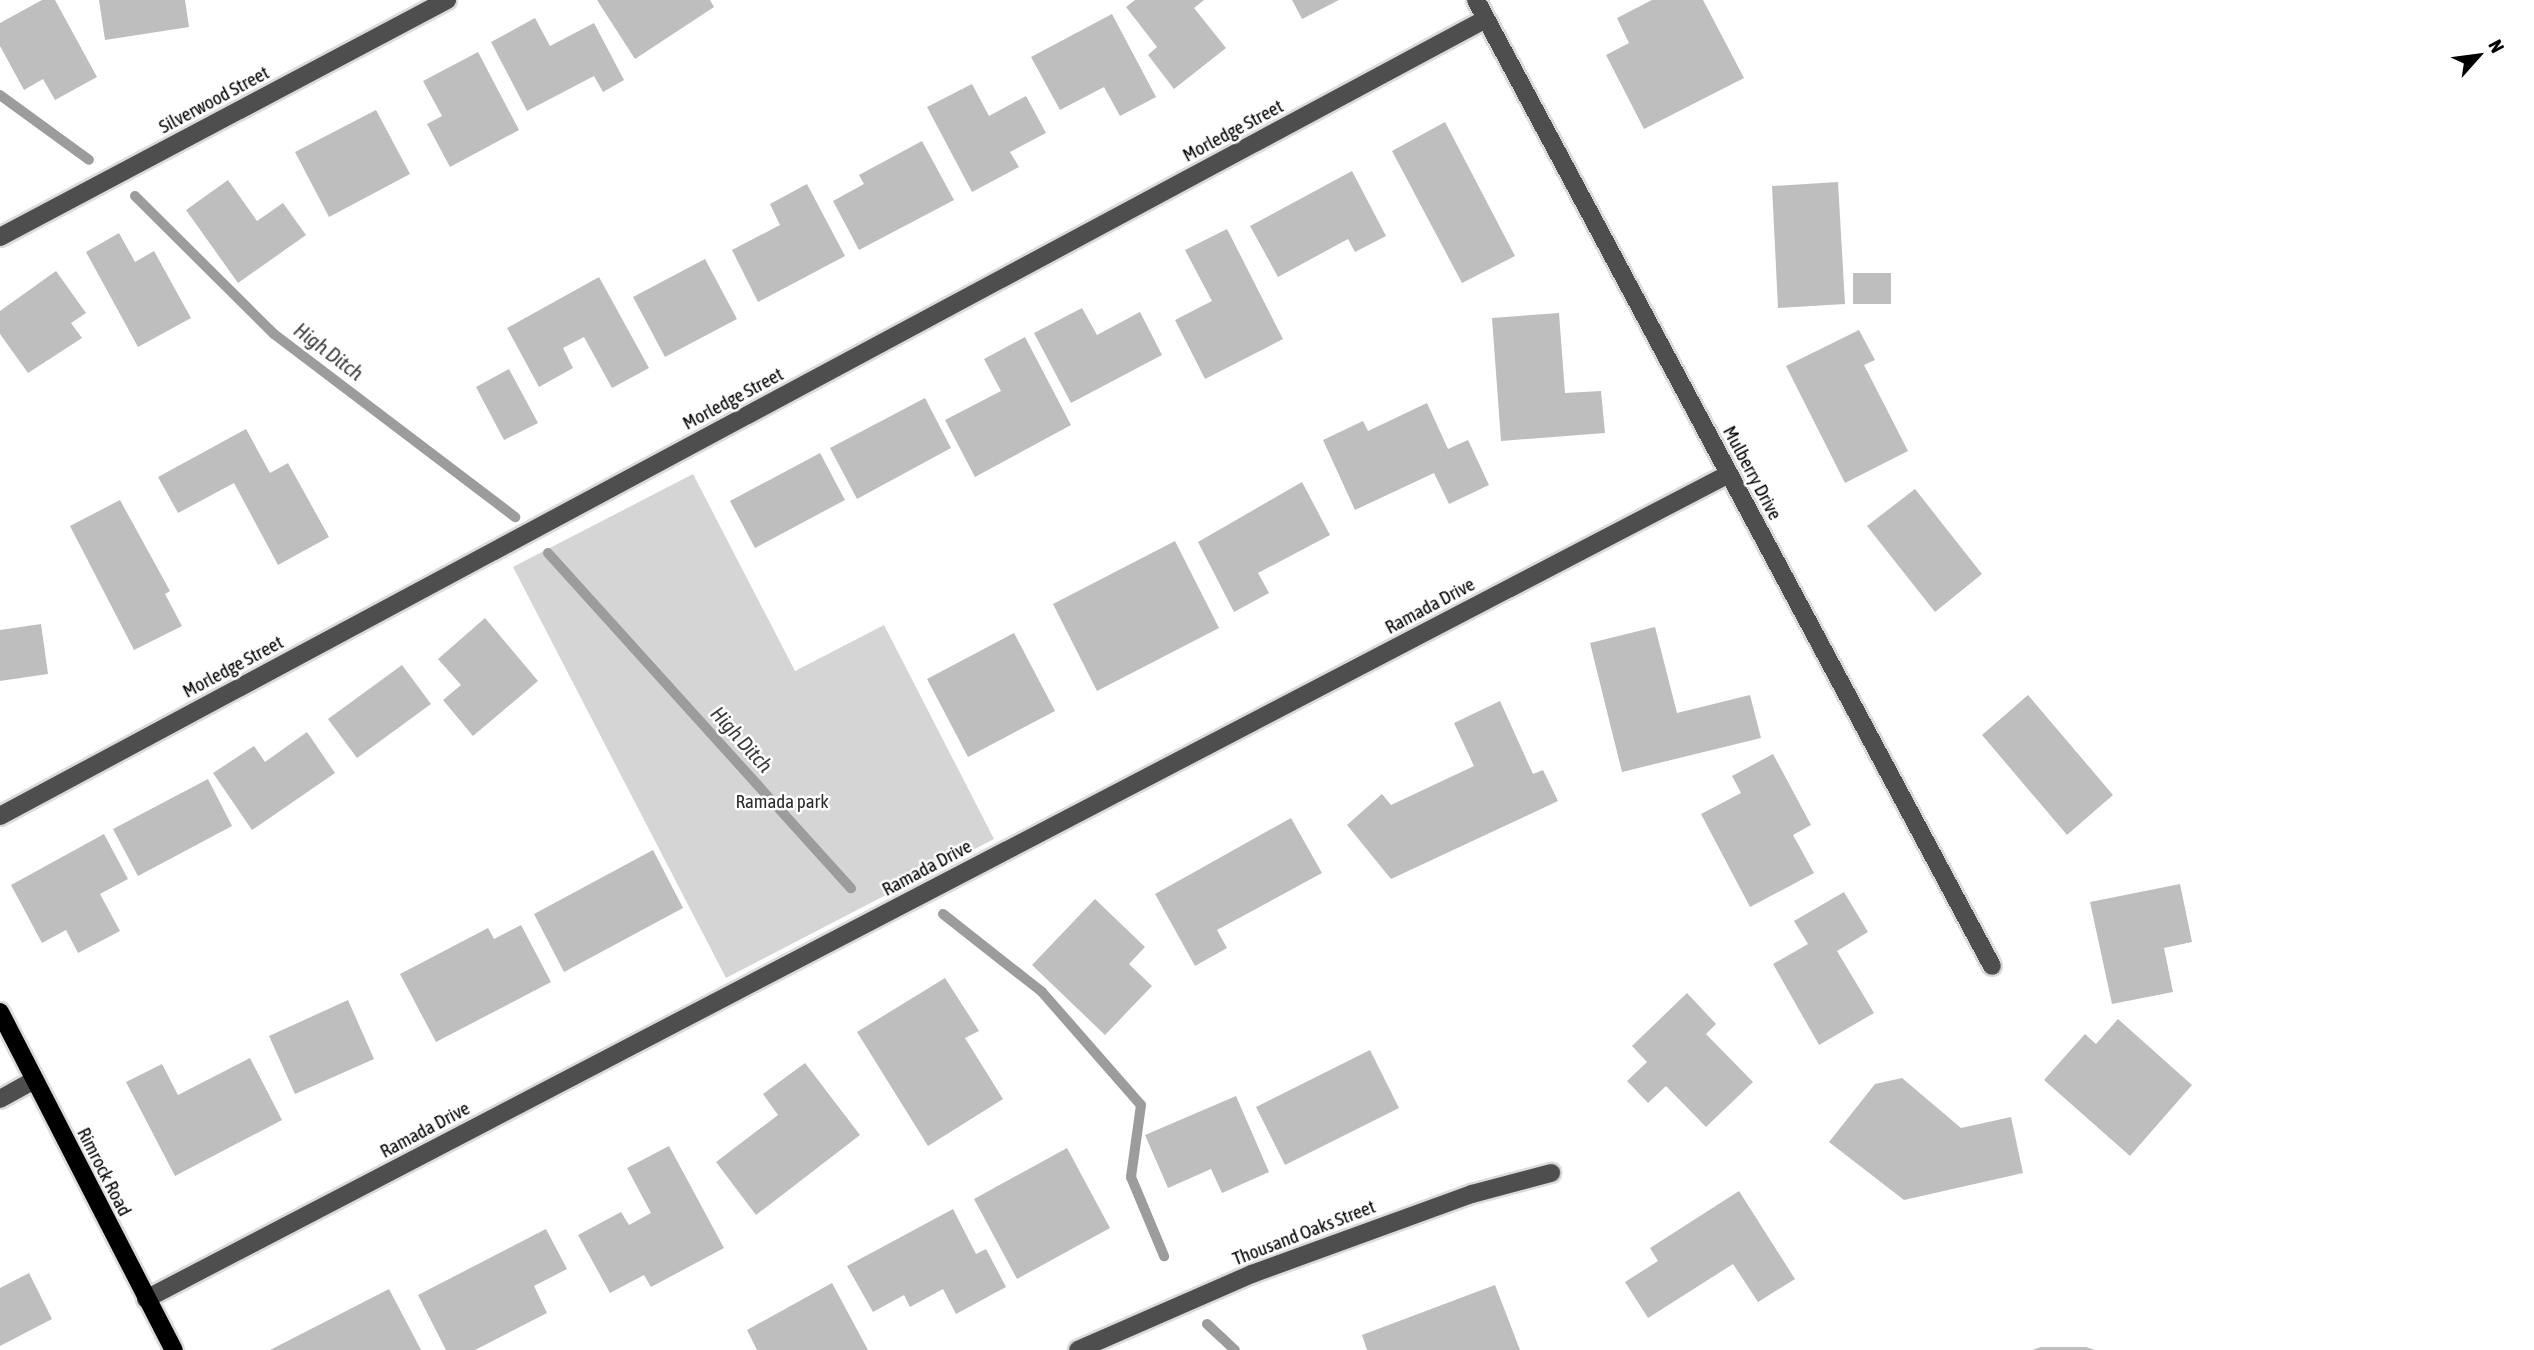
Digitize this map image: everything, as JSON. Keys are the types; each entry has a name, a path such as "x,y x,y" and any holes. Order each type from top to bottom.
{"main road":[{"name":"Rimrock Road","path":"0,1012 174,1350"}],"street":[{"name":"Silverwood Street","path":"0,237 447,0"},
{"name":"Mulberry Drive","path":"1476,0 1992,965"},
{"name":"Morledge Street","path":"0,816 1486,19"},
{"name":"Ramada Drive","path":"146,1299 1728,474"},
{"path":"0,1099 34,1080"},
{"name":"Thousand Oaks Street","path":"1078,1350 1252,1273 1472,1194 1551,1173"}],"green space":[{"name":"Ramada park","path":"693,474 795,671 884,625 994,839 726,978 513,567"}],"building":[{"path":"42,0 55,0 97,77 55,100 43,79 24,90 0,46 0,23"},
{"path":"99,0 185,0 189,27 105,40"},
{"path":"597,0 710,0 714,7 635,59"},
{"path":"1135,0 1204,0 1194,8 1226,48 1174,89 1148,55 1157,47 1126,7"},
{"path":"1292,0 1339,0 1302,19"},
{"path":"1652,0 1703,0 1744,78 1644,129 1606,55 1629,43 1617,18"},
{"path":"1112,14 1156,97 1120,116 1104,87 1060,110 1031,57"},
{"path":"535,18 550,46 594,23 624,80 603,92 594,76 527,111 491,42"},
{"path":"478,52 519,130 450,167 427,124 442,116 423,81"},
{"path":"972,84 989,116 1026,96 1046,133 1010,152 1019,167 972,192 927,107"},
{"path":"376,110 410,174 329,217 295,152"},
{"path":"1445,122 1515,256 1462,283 1392,151"},
{"path":"922,141 954,200 859,250 833,201 864,184 859,175"},
{"path":"1352,171 1386,236 1355,252 1348,239 1278,277 1250,226"},
{"path":"228,180 257,221 283,203 306,235 238,283 186,210"},
{"path":"1838,182 1845,304 1778,308 1772,186"},
{"path":"807,184 845,256 758,302 732,250 780,225 770,204"},
{"path":"1227,229 1283,339 1205,379 1175,320 1212,301 1185,250"},
{"path":"119,233 135,262 154,251 191,318 138,347 86,252"},
{"path":"705,259 737,319 665,357 633,297"},
{"path":"56,271 86,313 71,323 82,338 28,373 0,334 0,311"},
{"path":"1853,273 1891,273 1891,304 1853,304"},
{"path":"599,277 649,368 612,388 584,337 563,348 573,368 539,387 507,328"},
{"path":"1082,308 1097,335 1140,312 1162,355 1071,403 1034,333"},
{"path":"1559,313 1565,393 1601,391 1605,433 1501,441 1492,318"},
{"path":"1859,330 1875,360 1864,365 1908,451 1845,483 1786,366"},
{"path":"1025,337 1071,425 975,477 945,420 1001,391 984,359"},
{"path":"509,369 538,423 504,440 476,387"},
{"path":"925,398 951,448 857,499 830,448"},
{"path":"1427,403 1448,449 1468,440 1489,485 1449,504 1434,473 1355,510 1323,440 1363,421 1368,431"},
{"path":"246,429 270,473 288,463 329,537 278,565 234,483 178,513 158,477"},
{"path":"820,453 845,500 755,548 730,501"},
{"path":"1302,482 1330,535 1258,573 1269,593 1234,612 1198,542"},
{"path":"1915,489 1982,574 1935,612 1867,526"},
{"path":"120,500 170,591 165,594 182,626 134,650 70,526"},
{"path":"1175,541 1219,628 1097,691 1053,604"},
{"path":"485,618 538,681 473,736 443,700 461,685 438,659"},
{"path":"41,624 48,674 0,681 0,630"},
{"path":"1655,627 1677,713 1750,695 1761,738 1622,772 1590,643"},
{"path":"1014,633 1055,711 968,757 927,679"},
{"path":"402,665 431,704 357,758 328,719"},
{"path":"2028,695 2113,795 2067,835 1982,735"},
{"path":"1500,701 1533,774 1543,770 1558,801 1391,879 1347,825 1382,794 1391,805 1474,766 1454,723"},
{"path":"307,732 335,773 252,830 213,773 254,746 265,762"},
{"path":"1773,754 1811,825 1793,835 1814,873 1750,907 1701,814 1741,793 1732,776"},
{"path":"208,779 232,826 138,876 113,829"},
{"path":"1291,818 1322,873 1217,930 1227,948 1195,966 1155,894"},
{"path":"104,834 128,879 100,894 120,931 78,953 66,930 42,943 11,885"},
{"path":"653,850 683,908 564,972 534,914"},
{"path":"2180,884 2192,942 2164,948 2173,992 2112,1004 2090,902"},
{"path":"1844,892 1868,932 1837,951 1874,1013 1819,1045 1773,964 1808,944 1794,921"},
{"path":"1095,899 1145,947 1129,964 1152,986 1105,1035 1032,965"},
{"path":"521,925 551,982 436,1042 400,974 488,928 494,939"},
{"path":"945,978 979,1031 965,1038 1003,1099 928,1146 857,1032"},
{"path":"1687,993 1716,1024 1706,1034 1753,1082 1706,1127 1666,1086 1648,1103 1627,1081 1647,1062 1632,1046"},
{"path":"348,1000 374,1059 295,1094 269,1036"},
{"path":"2118,1019 2192,1085 2130,1156 2044,1080 2085,1034 2096,1044"},
{"path":"1370,1050 1399,1108 1285,1165 1256,1107"},
{"path":"250,1058 282,1120 175,1176 126,1082 162,1064 178,1095"},
{"path":"805,1063 860,1135 756,1215 716,1162 778,1115 763,1094"},
{"path":"1902,1078 1961,1128 2011,1117 2023,1173 1904,1200 1829,1142 1875,1084"},
{"path":"1236,1096 1269,1172 1222,1193 1211,1169 1168,1188 1145,1135"},
{"path":"669,1146 724,1248 651,1287 644,1275 610,1293 578,1235 621,1212 629,1225 651,1213 627,1168"},
{"path":"1067,1148 1110,1228 1017,1279 974,1199"},
{"path":"1739,1191 1795,1279 1758,1302 1733,1264 1648,1318 1625,1282 1658,1261 1650,1248"},
{"path":"953,1209 976,1254 986,1249 1006,1287 956,1314 943,1289 910,1307 904,1295 873,1312 847,1266"},
{"path":"546,1229 567,1269 534,1286 547,1313 475,1350 446,1350 418,1295"},
{"path":"29,1273 52,1319 0,1346 0,1288"},
{"path":"832,1283 868,1350 757,1350 747,1330"},
{"path":"1495,1285 1520,1350 1367,1350 1362,1335"},
{"path":"389,1289 421,1350 270,1350"},
{"path":"2041,1347 2086,1347 2095,1350 2032,1350"}],"waterway":[{"name":"High Ditch","path":"0,95 89,160"},
{"name":"High Ditch","path":"135,196 274,334 515,517"},
{"name":"High Ditch","path":"548,553 851,888"},
{"name":"High Ditch","path":"943,914 1042,992 1141,1105 1131,1177 1164,1256"},
{"name":"High Ditch","path":"1207,1324 1235,1350"}]}
